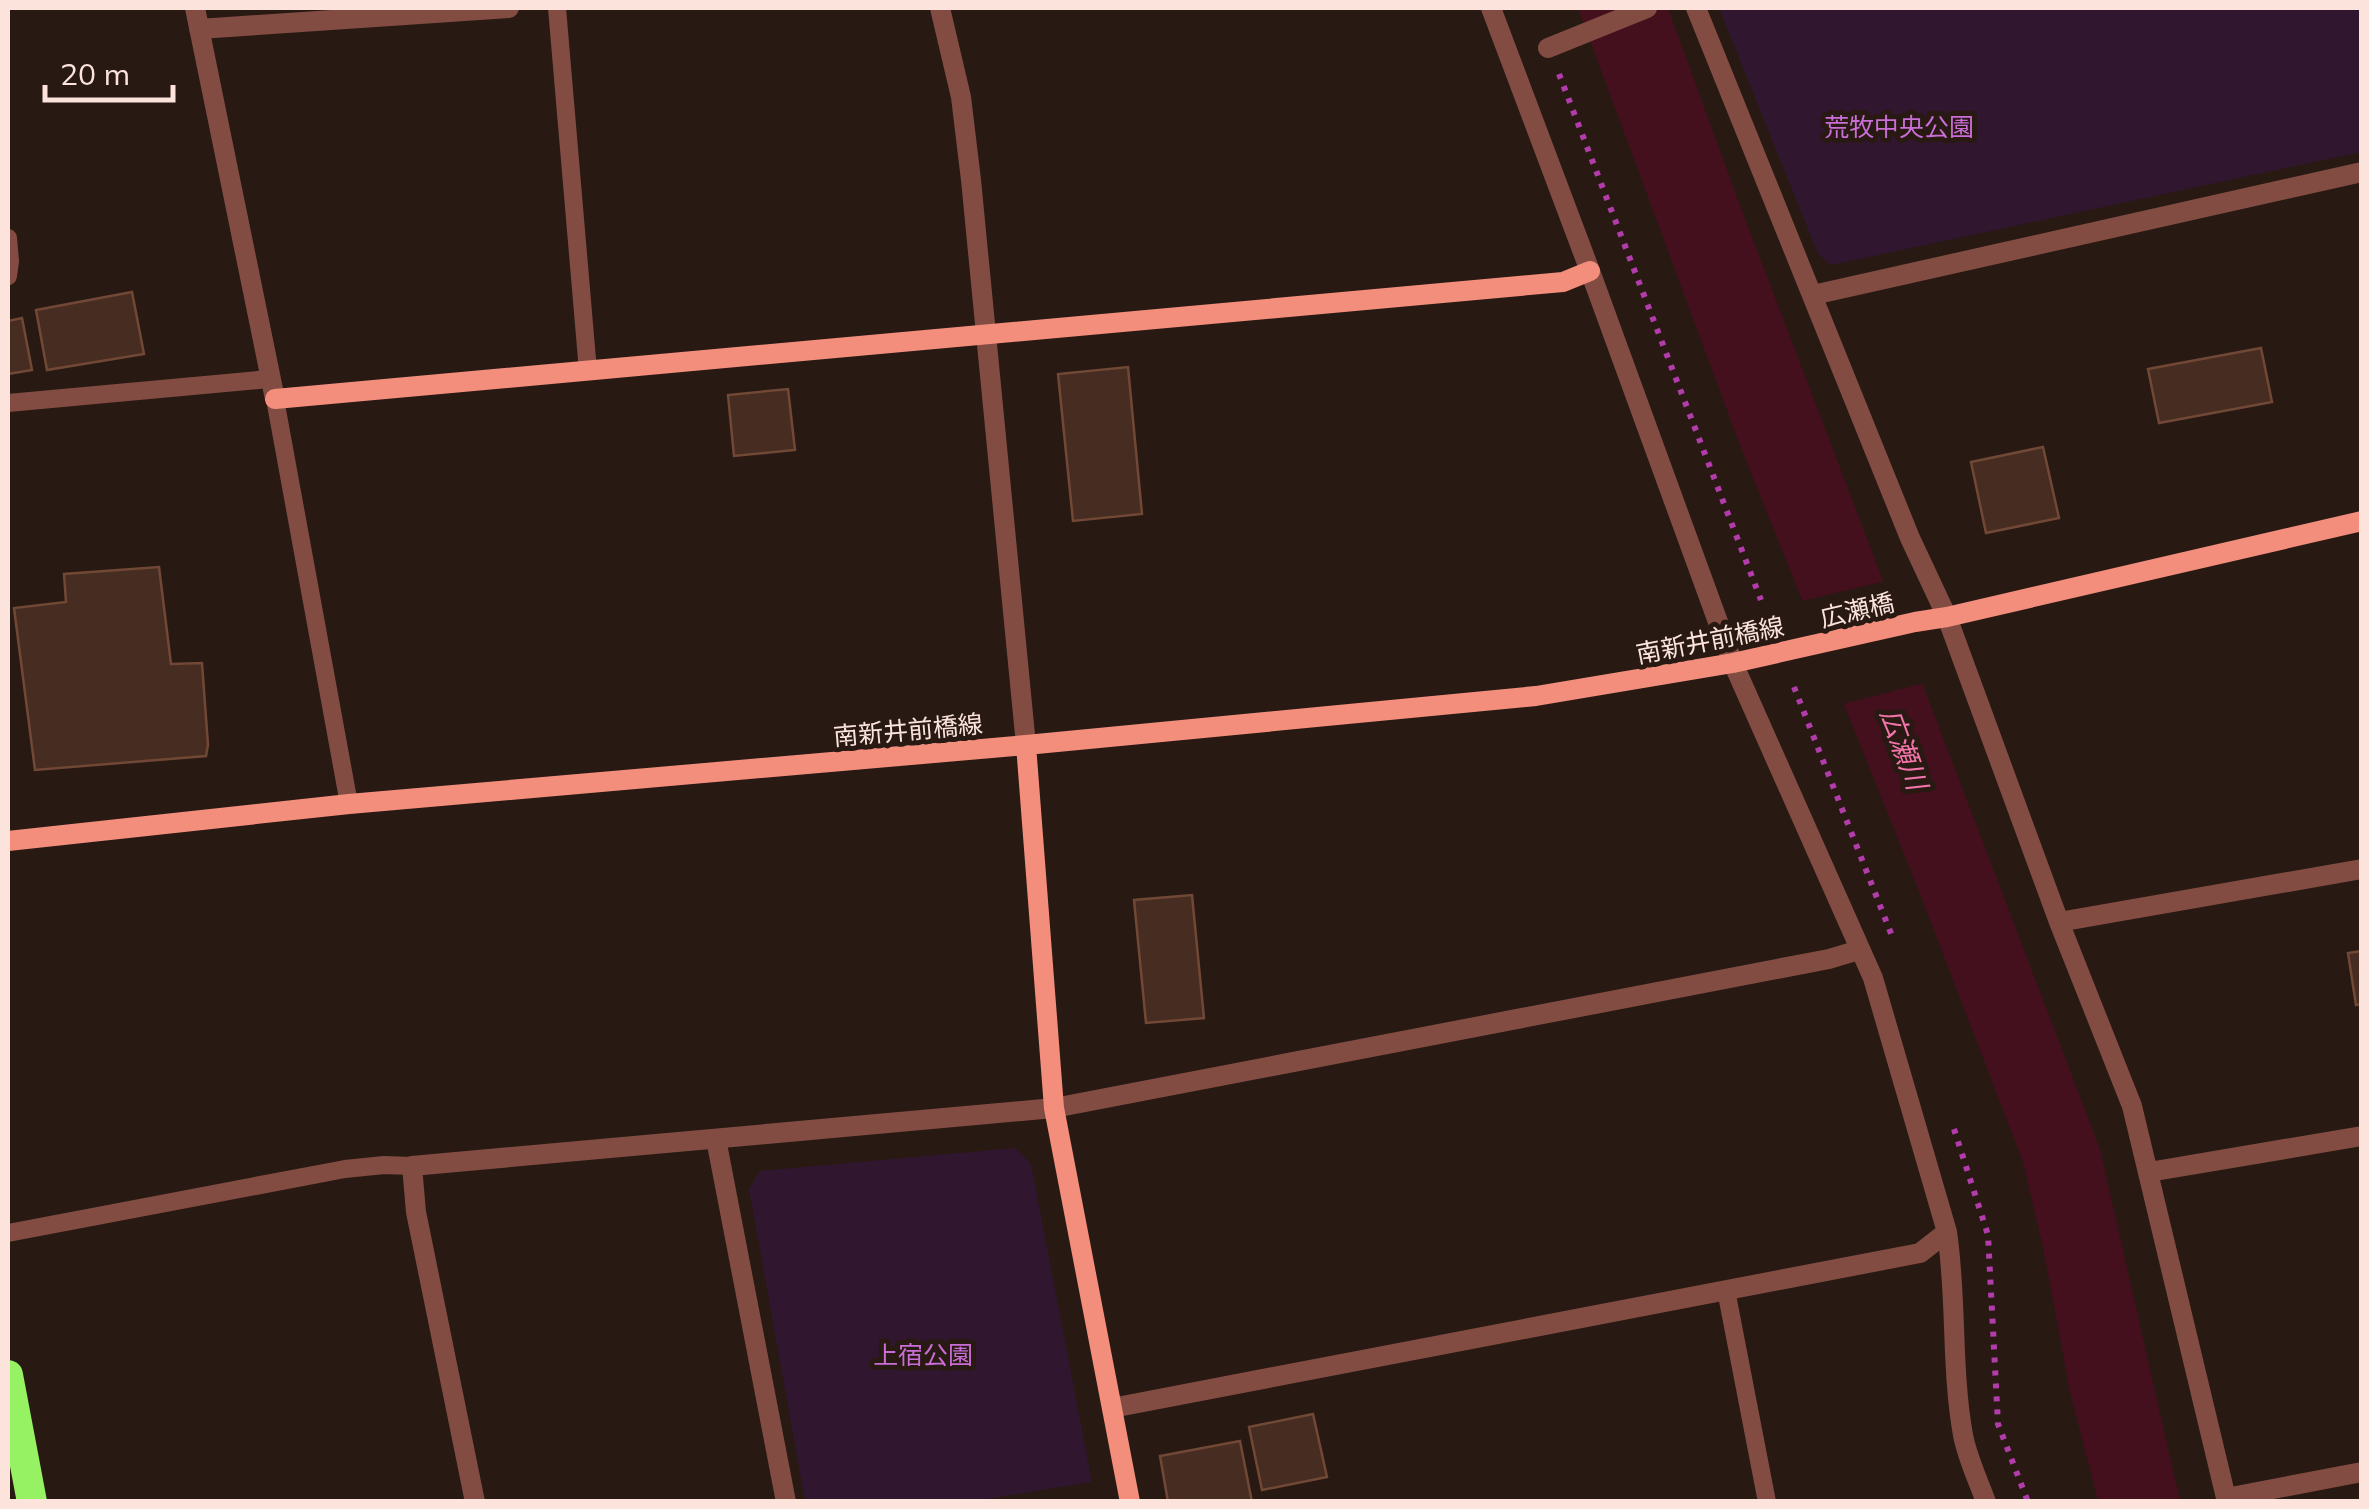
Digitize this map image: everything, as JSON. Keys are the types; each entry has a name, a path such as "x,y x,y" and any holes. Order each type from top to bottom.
{"highway":[{"path":"8,1375 32,1502"}],"main road":[{"path":"272,389 588,371 984,336 1564,282 1590,270"},
{"path":"1947,617 2362,521"},
{"name":"広瀬橋","path":"1810,646 1947,617"},
{"name":"南新井前橋線","path":"8,841 349,804 1536,696 1733,664 1810,646"},
{"path":"1026,745 1054,1108 1130,1502"}],"street":[{"path":"272,389 197,18 509,8"},
{"path":"940,8 961,98 1026,745"},
{"path":"1491,8 1733,664 1872,978 1947,1232 1953,1272 1959,1406 1964,1440 1986,1502"},
{"path":"1548,48 1647,8"},
{"path":"1696,8 1910,538 1947,617 2059,922 2132,1106 2226,1500 2362,1472"},
{"path":"1813,295 2362,172"},
{"path":"2059,922 2362,869"},
{"path":"474,1502 416,1212 412,1166 1054,1108 1829,959 1859,950"},
{"path":"2150,1172 2362,1136"},
{"path":"716,1139 786,1502"},
{"path":"1112,1408 1920,1252 1947,1232"}],"lane":[{"path":"557,8 588,371"},
{"path":"8,238 8,276"},
{"path":"8,403 272,389 349,804"},
{"path":"8,1233 345,1169 412,1166"},
{"path":"1726,1290 1767,1502"}],"path":[{"path":"1548,48 1761,600"}],"green space":[{"name":"荒牧中央公園","path":"1719,8 2361,8 2361,152 1831,265 1818,254"},
{"name":"上宿公園","path":"1015,1148 1031,1164 1092,1482 974,1501 805,1501 749,1189 760,1171"}],"water":[{"name":"広瀬川","path":"1578,8 1668,8 2100,1149 2180,1501 2098,1501 2070,1392 2023,1162 1741,448"}],"pier":[{"path":"1889,580 1928,682 1839,705 1798,602"}],"building":[{"path":"132,292 144,354 47,370 36,310"},
{"path":"22,318 32,370 8,374 8,321"},
{"path":"2261,348 2272,402 2159,423 2148,369"},
{"path":"1128,367 1142,514 1073,521 1058,374"},
{"path":"788,389 795,450 734,456 728,395"},
{"path":"2043,447 2059,518 1986,533 1971,462"},
{"path":"159,567 171,664 202,663 206,756 35,770 14,608 66,602 64,574"},
{"path":"1192,895 1204,1018 1146,1023 1134,900"},
{"path":"2362,951 2362,1004 2356,1005 2348,953"},
{"path":"1313,1414 1327,1477 1262,1490 1249,1427"},
{"path":"1240,1441 1252,1502 1168,1502 1160,1456"}]}
